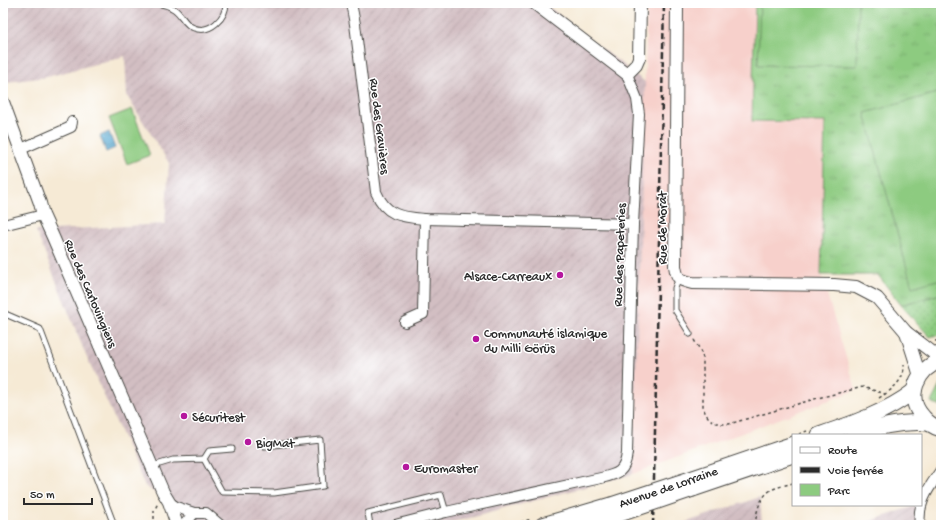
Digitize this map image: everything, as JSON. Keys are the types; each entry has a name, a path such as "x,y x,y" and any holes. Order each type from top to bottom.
{"main road":[{"path":"937,429 920,414 915,403 914,391 920,376 926,369 933,363 941,360"},
{"path":"822,434 891,406 914,391"},
{"path":"858,434 898,424 914,422 937,429"},
{"name":"Avenue de Lorraine","path":"584,525 613,511 691,484 792,444"},
{"name":"Avenue de Lorraine","path":"691,484 792,456"},
{"name":"Avenue de Lorraine","path":"543,525 613,511"}],"street":[{"name":"Rue des Gravières","path":"351,3 376,192 381,203 391,212 405,217 424,219 633,224"},
{"path":"534,3 627,74 636,65 639,58 640,3"},
{"name":"Rue de Morat","path":"677,3 674,266 676,274 679,278 692,283 834,285 856,287 877,298 906,332 941,360"},
{"name":"Rue des Papeteries","path":"395,525 446,512 600,478 615,474 623,469 628,453 633,224 639,114 637,99 627,74"},
{"name":"Rue des Carlovingiens","path":"3,102 40,203 43,216 54,238 177,525"},
{"path":"21,149 71,127 72,122"},
{"path":"3,225 43,216"},
{"path":"405,322 423,314 424,219"},
{"name":"Rue de Morat","path":"906,332 920,376"},
{"path":"922,502 930,485 941,470"},
{"path":"166,497 176,507 194,513 206,513 220,525"},
{"name":"Rue des Carlovingiens","path":"166,497 163,503 168,525"},
{"path":"920,525 919,518 921,506"},
{"path":"184,525 194,513"}],"lane":[{"path":"157,3 175,9 184,22 194,29 206,28 219,22 226,8 226,3"},
{"path":"679,278 675,288 675,310 690,334"},
{"path":"3,313 40,329 114,525"},
{"path":"204,459 222,492 274,493 323,486 320,440 265,446"},
{"path":"204,459 208,452 232,449"},
{"path":"152,467 173,460 204,459"},
{"path":"370,525 368,513 440,495 446,512"}],"path":[{"path":"690,334 699,348 703,358 703,406 705,414 712,421 720,425 729,424 818,398 863,387 885,394"},
{"path":"756,525 761,500 771,490 792,483"},
{"path":"154,525 154,511 166,497"}],"shaded area":[{"path":"3,3 544,3 645,82 633,474 439,525 203,525 145,486 87,358 36,231 165,224 169,163 127,96 125,56 47,77 7,82 3,69"},
{"path":"647,3 756,3 826,122 821,275 856,390 633,474"},
{"path":"760,497 762,525 678,525"},
{"path":"915,506 921,506 925,525 859,525"}],"green space":[{"path":"755,3 941,3 941,294 901,305 878,275 821,275 825,122 752,121"},
{"path":"760,3 858,3 857,66 758,65"},
{"path":"896,3 941,3 941,6 896,5"},
{"path":"941,92 941,279 912,287 865,113"},
{"path":"132,109 150,155 127,164 109,118"},
{"path":"941,294 941,334 930,337 901,305"},
{"path":"941,383 941,407 931,402"}],"water":[{"path":"109,132 115,148 106,152 100,136"}],"railway":[{"path":"653,525 664,3"}],"place":[{"name":"Alsace-Carreaux","path":"560,275"},
{"name":"Communauté islamique du Milli Görüs","path":"476,339"},
{"name":"Sécuritest","path":"184,416"},
{"name":"BigMat","path":"248,442"},
{"name":"Euromaster","path":"406,467"}]}
